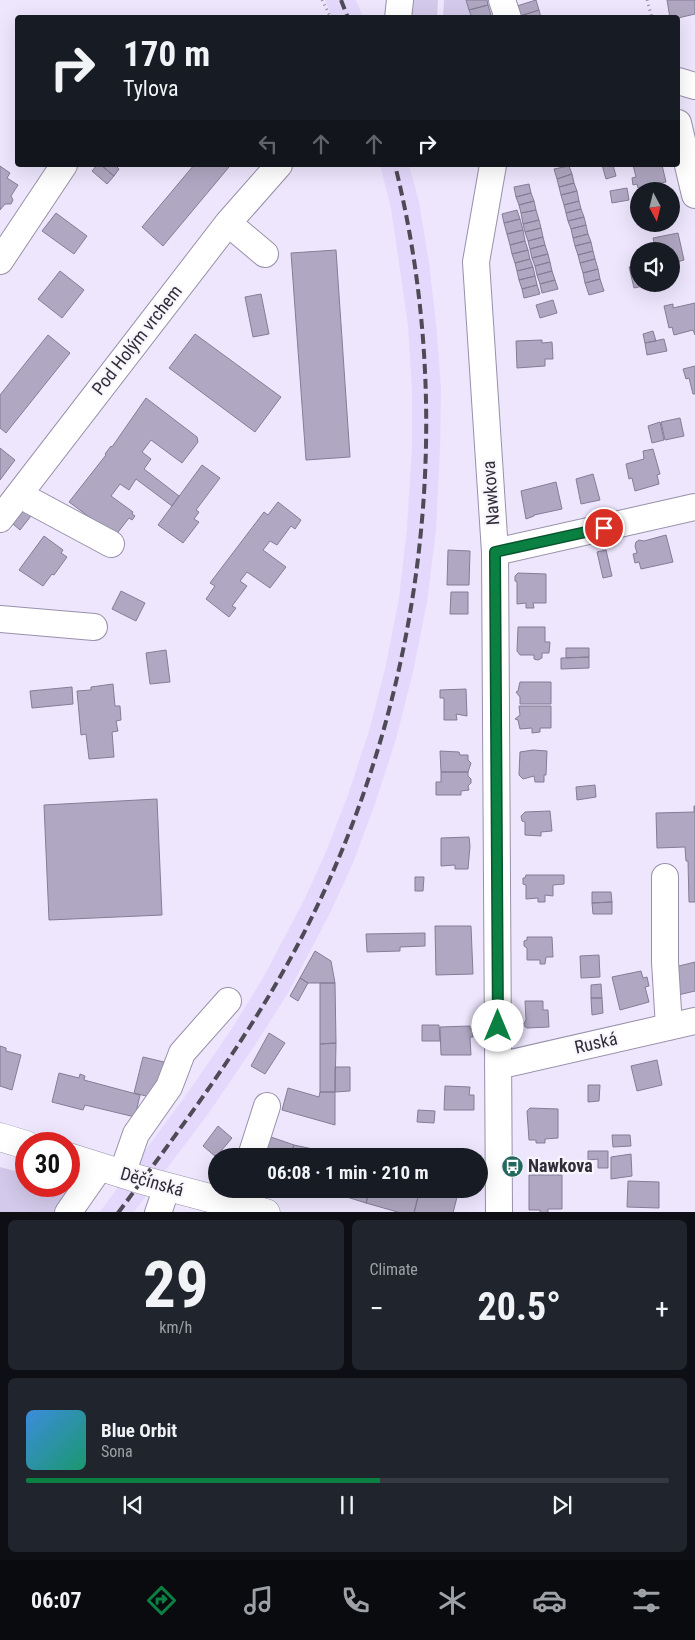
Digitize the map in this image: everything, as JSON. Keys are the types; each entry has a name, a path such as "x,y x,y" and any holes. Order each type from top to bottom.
{"main road":[{"path":"0,1137 15,1142"},
{"name":"Děčínská","path":"80,1160 167,1187 208,1192"},
{"name":"Děčínská","path":"242,1198 266,1212"}],"street":[{"path":"398,15 400,0"},
{"path":"502,0 507,15"},
{"path":"680,82 695,86"},
{"path":"680,131 695,195"},
{"path":"0,260 63,167"},
{"name":"Pod Holým vrchem","path":"0,519 228,223 277,167"},
{"name":"Nawkova","path":"493,167 476,262 495,552 499,1212"},
{"path":"228,223 265,254"},
{"path":"20,493 31,501 111,544"},
{"path":"495,552 695,507"},
{"path":"0,619 94,627"},
{"path":"664,877 665,962 669,1027"},
{"path":"68,1212 111,1170 169,1087 182,1053 228,1001"},
{"name":"Ruská","path":"498,1066 695,1021"},
{"path":"254,1148 267,1106"},
{"path":"158,1212 167,1187"}],"path":[{"path":"322,0 330,15"},
{"path":"647,0 651,15"}],"shaded area":[{"path":"325,0 356,0 362,15 331,15"},
{"path":"411,0 438,0 437,15 408,15"},
{"path":"444,0 466,0 471,15 443,15"},
{"path":"381,167 410,167 419,202 429,263 441,389 436,530 427,602 413,672 396,739 353,863 330,913 288,993 208,1114 134,1212 100,1212 184,1098 231,1030 263,978 304,900 326,852 348,795 369,731 386,665 399,598 407,528 412,447 412,390 408,325 391,208"},
{"path":"0,1167 15,1171 15,1197 65,1197 55,1212 0,1212"}],"building":[{"path":"466,0 487,0 488,5 469,10"},
{"path":"536,0 539,10 520,15 517,6"},
{"path":"667,0 695,0 695,14 680,18 680,15 670,15"},
{"path":"488,5 491,15 471,15 469,10"},
{"path":"539,10 540,15 523,15"},
{"path":"0,166 10,173 7,178 18,185 11,196 13,200 11,204 5,204 0,210"},
{"path":"95,167 103,167 114,176 107,184 92,171"},
{"path":"103,167 117,167 119,169 114,176"},
{"path":"192,167 229,167 163,246 142,227"},
{"path":"569,167 572,174 557,179 554,169"},
{"path":"603,167 614,167 616,176 606,179"},
{"path":"634,167 662,167 666,182 633,182 632,178 636,177"},
{"path":"572,174 574,183 559,187 557,179"},
{"path":"574,183 577,191 561,195 559,187"},
{"path":"529,184 531,193 516,197 514,187"},
{"path":"627,188 629,200 612,203 610,191"},
{"path":"577,191 579,201 564,205 561,195"},
{"path":"531,193 534,201 519,205 516,197"},
{"path":"534,201 536,210 521,213 519,205"},
{"path":"579,201 581,209 566,213 564,205"},
{"path":"581,209 584,217 568,221 566,213"},
{"path":"517,210 520,219 504,223 502,214"},
{"path":"536,210 539,220 523,224 521,213"},
{"path":"56,213 87,236 74,254 42,231"},
{"path":"584,217 586,225 571,229 568,221"},
{"path":"520,219 523,230 507,234 504,223"},
{"path":"539,220 541,228 525,232 523,224"},
{"path":"586,225 588,234 573,238 571,229"},
{"path":"541,228 543,237 528,241 525,232"},
{"path":"523,230 525,241 510,245 507,234"},
{"path":"678,233 680,242 654,242 653,238"},
{"path":"588,234 591,242 575,246 573,238"},
{"path":"543,237 545,245 530,249 528,241"},
{"path":"525,241 528,250 512,254 510,245"},
{"path":"591,242 593,251 578,255 575,246"},
{"path":"680,242 684,260 680,261"},
{"path":"545,245 548,254 532,258 530,249"},
{"path":"336,250 350,457 306,460 291,253"},
{"path":"528,250 530,259 515,263 512,254"},
{"path":"593,251 595,259 580,263 578,255"},
{"path":"548,254 550,262 535,266 532,258"},
{"path":"530,259 533,267 517,271 515,263"},
{"path":"595,259 598,269 583,273 580,263"},
{"path":"550,262 552,271 537,275 535,266"},
{"path":"533,267 535,276 519,280 517,271"},
{"path":"598,269 600,279 585,283 583,273"},
{"path":"60,271 84,290 62,318 38,299"},
{"path":"552,271 555,280 540,284 537,275"},
{"path":"535,276 537,285 522,289 519,280"},
{"path":"600,279 604,291 589,295 585,283"},
{"path":"555,280 558,289 542,293 540,284"},
{"path":"537,285 540,294 524,298 522,289"},
{"path":"261,294 269,334 253,337 245,297"},
{"path":"553,300 557,313 540,318 536,305"},
{"path":"695,303 695,335 693,330 674,335 672,327 669,328 664,306 673,304 673,308"},
{"path":"653,331 656,341 645,343 643,334"},
{"path":"195,334 281,397 255,432 169,368"},
{"path":"48,335 70,353 6,433 0,428 0,395"},
{"path":"664,339 667,351 647,355 645,343"},
{"path":"542,340 542,343 552,342 553,359 545,359 545,366 517,368 516,341"},
{"path":"695,366 695,394 693,394 689,378 686,379 683,369"},
{"path":"146,398 197,437 198,442 182,463 151,440 142,452 151,459 144,469 179,496 172,506 136,479 129,490 120,484 111,496 133,512 132,514 135,516 132,520 129,518 115,536 69,502 112,447"},
{"path":"680,418 684,436 665,440 661,422"},
{"path":"660,422 664,440 652,443 648,426"},
{"path":"0,448 15,460 0,480"},
{"path":"653,449 660,474 657,475 659,484 635,491 632,478 629,479 626,464 644,459 643,451"},
{"path":"202,465 220,478 196,510 199,512 194,519 199,522 183,543 158,525"},
{"path":"593,474 600,500 581,504 576,479"},
{"path":"556,482 562,509 534,515 526,519 521,491"},
{"path":"278,502 301,520 295,529 291,526 277,545 270,541 263,550 286,567 270,588 247,572 240,581 247,586 232,606 236,608 229,617 206,599 215,586 210,583 264,512 268,515"},
{"path":"27,506 34,512 20,530 13,524"},
{"path":"666,535 673,562 641,569 639,562 635,563 633,554 637,553 636,542"},
{"path":"44,536 63,550 61,553 67,557 43,586 19,570"},
{"path":"448,550 470,551 469,585 447,585"},
{"path":"606,550 612,576 603,578 597,552"},
{"path":"518,573 546,574 546,603 533,603 534,608 526,608 526,603 517,604 517,582 515,581 515,576"},
{"path":"121,591 145,603 136,621 112,609"},
{"path":"451,592 468,592 468,614 450,614"},
{"path":"518,627 545,627 545,642 550,642 549,653 542,653 542,658 538,660 534,659 534,655 520,655 517,651"},
{"path":"566,648 589,648 589,657 566,658"},
{"path":"166,650 170,682 150,684 146,653"},
{"path":"589,657 589,668 561,669 561,658"},
{"path":"520,682 551,682 551,704 520,704 520,697 516,692"},
{"path":"113,684 115,706 120,706 121,720 116,721 118,731 112,732 114,757 89,759 86,734 81,735 77,691 91,690 91,687"},
{"path":"72,687 73,704 32,708 30,691"},
{"path":"466,689 467,716 456,714 457,720 444,720 444,698 440,698 440,690"},
{"path":"519,706 551,706 551,728 540,728 540,732 532,733 532,728 520,729 518,720 515,719 520,715"},
{"path":"533,750 547,751 544,782 535,782 534,776 523,779 519,775 520,752"},
{"path":"440,751 459,752 460,755 468,755 468,760 471,763 468,772 441,772"},
{"path":"441,772 468,772 468,776 471,779 471,783 468,786 469,790 461,791 461,795 436,795 436,782 441,782"},
{"path":"595,785 596,797 577,800 576,787"},
{"path":"157,799 162,915 49,920 44,805"},
{"path":"694,806 695,902 689,902 688,861 686,861 685,847 657,848 656,813 694,812"},
{"path":"550,811 552,831 541,832 541,836 525,835 525,822 522,821 521,816 525,812"},
{"path":"469,837 468,869 455,869 455,865 441,866 441,838"},
{"path":"526,875 564,875 564,884 553,885 553,896 545,895 545,902 538,902 538,898 526,899 526,885 523,884 523,878"},
{"path":"415,877 424,877 423,891 415,891"},
{"path":"592,892 611,892 612,902 592,903"},
{"path":"612,902 612,914 593,914 592,903"},
{"path":"435,926 471,926 473,974 436,975"},
{"path":"425,933 425,946 400,947 400,951 367,952 366,934"},
{"path":"527,937 552,937 553,957 546,957 545,964 540,964 540,960 527,960 527,948 524,946 524,941 527,940"},
{"path":"315,951 331,961 335,983 308,983 300,978"},
{"path":"599,955 600,977 581,978 580,956"},
{"path":"695,962 695,991 678,995 671,968"},
{"path":"641,971 643,978 647,977 649,986 645,987 649,1002 620,1010 612,977"},
{"path":"300,978 308,983 298,1001 290,996"},
{"path":"320,983 335,983 336,1043 320,1044"},
{"path":"601,984 602,998 591,998 591,985"},
{"path":"591,998 602,998 603,1013 592,1015"},
{"path":"525,1001 543,1001 543,1010 548,1010 549,1027 527,1028 523,1025 526,1020"},
{"path":"422,1025 439,1025 440,1041 422,1041"},
{"path":"470,1026 470,1029 473,1029 473,1037 470,1037 471,1055 441,1055 440,1027"},
{"path":"269,1033 285,1043 265,1074 251,1066"},
{"path":"336,1043 335,1092 320,1092 320,1044"},
{"path":"0,1046 6,1048 6,1051 21,1055 12,1090 0,1086"},
{"path":"143,1057 164,1062 154,1098 134,1093"},
{"path":"657,1060 662,1085 637,1091 631,1066"},
{"path":"335,1067 350,1067 350,1091 335,1092"},
{"path":"59,1073 79,1078 80,1074 85,1076 84,1080 140,1095 135,1117 85,1105 83,1110 52,1102"},
{"path":"588,1085 600,1085 599,1101 588,1102"},
{"path":"445,1086 470,1087 469,1095 474,1095 474,1110 444,1110"},
{"path":"288,1088 319,1097 320,1092 335,1092 335,1125 282,1110"},
{"path":"530,1108 558,1109 558,1138 545,1139 545,1143 536,1143 536,1140 529,1140 527,1111"},
{"path":"418,1110 435,1111 434,1123 417,1122"},
{"path":"218,1126 232,1138 224,1148 208,1148 208,1150 203,1146"},
{"path":"612,1135 630,1135 631,1146 613,1147"},
{"path":"268,1136 294,1145 293,1148 264,1148"},
{"path":"294,1145 308,1148 293,1148"},
{"path":"588,1151 608,1151 608,1168 598,1168 598,1159 588,1160"},
{"path":"631,1154 632,1176 611,1179 611,1157"},
{"path":"529,1175 562,1175 562,1209 548,1209 548,1212 529,1210"},
{"path":"628,1181 659,1182 659,1208 627,1207"},
{"path":"350,1198 367,1198 366,1203"},
{"path":"367,1198 418,1198 414,1212 398,1212 366,1203"},
{"path":"418,1198 457,1198 453,1212 414,1212"}],"railway":[{"path":"341,0 347,15"},
{"path":"119,1212 234,1052 276,985 295,950 338,859 373,764 400,666 417,566 425,466 425,364 415,264 395,167"}],"place":[{"name":"Nawkova","path":"512,1166"}],"route":[{"path":"498,1026 495,552 604,528"}]}
